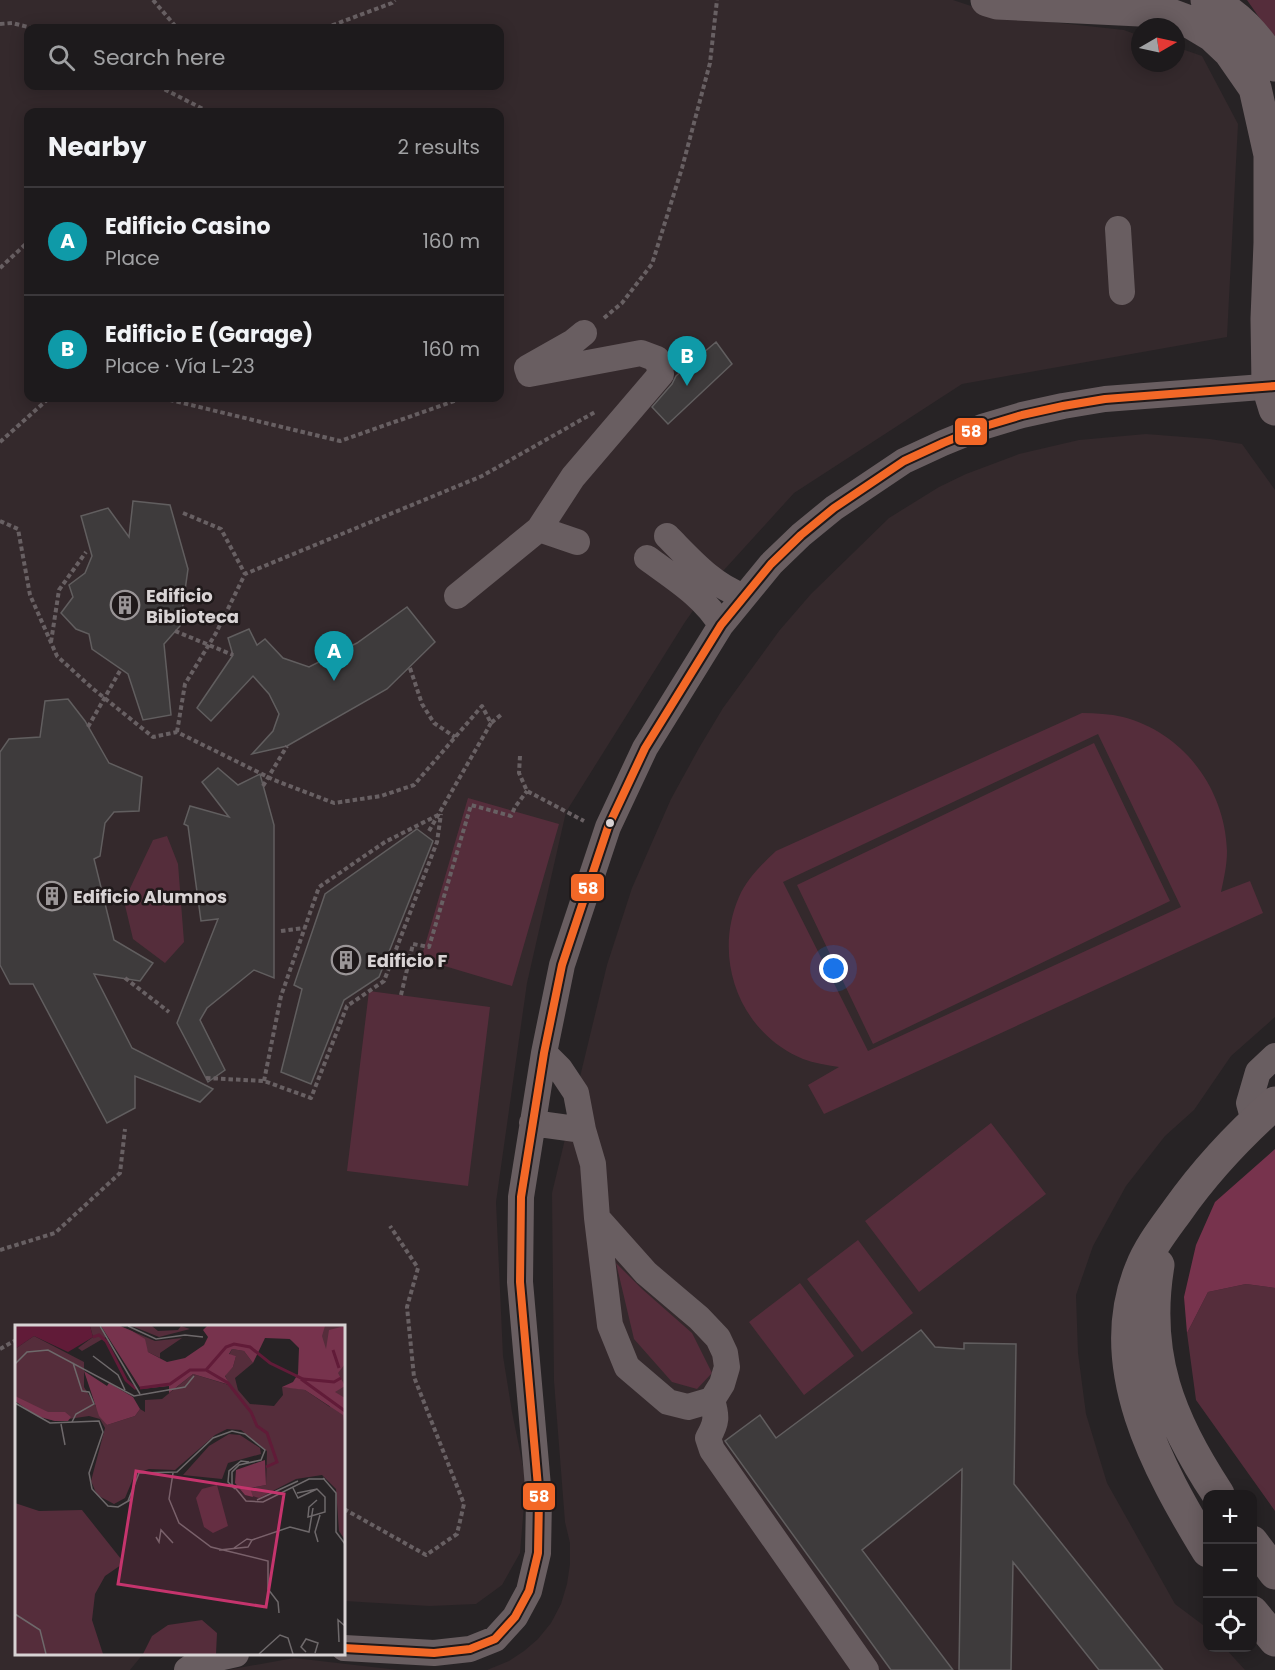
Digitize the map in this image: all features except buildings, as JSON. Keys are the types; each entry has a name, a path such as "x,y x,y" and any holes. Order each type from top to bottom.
{"main road":[{"path":"987,0 997,3 1160,11 1192,23 1212,35 1230,52 1255,88 1270,155 1267,319 1273,391"},
{"path":"1207,0 1227,9 1256,36 1275,65"},
{"path":"1204,1544 1157,1461 1143,1420 1129,1365 1128,1319 1141,1269 1153,1245 1189,1194 1265,1112"},
{"path":"1167,1224 1160,1249 1154,1301 1158,1359 1167,1400 1186,1440 1216,1490"},
{"path":"1253,1544 1275,1573"},
{"path":"1257,1618 1275,1640"}],"street":[{"path":"1118,229 1122,292"},
{"path":"457,596 538,529 573,477 661,374 657,359 641,353 529,374 527,368 573,342 584,333"},
{"path":"345,1648 434,1653 471,1649 495,1639 515,1617 529,1591 538,1553 540,1498 520,1282 521,1197 543,1053 562,965 606,833 645,748 722,625 771,564 801,535 834,508 904,462 943,443 982,427 1022,415 1105,399 1273,391"},
{"path":"538,529 578,542"},
{"path":"667,536 727,591 744,596"},
{"path":"647,558 698,596 712,610 722,625"},
{"path":"543,1053 560,1069 576,1094 593,1164 597,1218 610,1325 627,1367 668,1402 688,1407 712,1400 722,1384 727,1367 718,1338 699,1318 646,1273 597,1218"},
{"path":"1265,1112 1249,1103 1258,1072 1275,1056"},
{"path":"532,1123 583,1130"},
{"path":"712,1400 717,1415 708,1438 712,1450 866,1670"},
{"path":"187,1670 197,1663 228,1655"}],"path":[{"path":"153,0 174,24"},
{"path":"336,24 395,0"},
{"path":"584,333 622,303 652,264 682,168 710,63 717,0"},
{"path":"0,24 12,23 24,26"},
{"path":"166,90 201,108"},
{"path":"0,268 24,246"},
{"path":"0,442 45,402"},
{"path":"179,402 340,441 452,402"},
{"path":"177,732 185,684 216,633 245,574 482,476 599,409"},
{"path":"183,513 221,529 245,574"},
{"path":"0,521 18,529 30,595 57,656 92,688 153,737 177,732 274,780 334,803 381,796 414,785 482,706 491,723"},
{"path":"51,643 59,590 86,552"},
{"path":"175,631 233,656"},
{"path":"410,668 422,704 434,723 455,737"},
{"path":"88,727 121,669"},
{"path":"429,831 441,814 491,723 502,714"},
{"path":"262,786 287,746"},
{"path":"520,756 519,772 527,791 606,833"},
{"path":"400,995 413,944 429,947 471,805 511,816 527,791"},
{"path":"264,1081 281,996 319,887 385,842 441,814"},
{"path":"206,1078 264,1081 311,1098 347,1006 384,981 437,842 441,814"},
{"path":"281,931 304,928"},
{"path":"125,978 169,1012"},
{"path":"0,1250 55,1233 120,1173 125,1129"},
{"path":"345,1510 426,1555 457,1534 464,1504 414,1377 407,1307 418,1268 390,1226"},
{"path":"0,1349 15,1342"}],"shaded area":[{"path":"0,0 953,0 1004,17 1131,33 1131,72 1185,72 1185,50 1202,56 1238,124 1227,337 962,384 794,493 714,581 685,622 566,812 527,983 496,1202 503,1356 526,1481 520,1553 502,1585 476,1604 430,1606 345,1601 345,1325 15,1325 15,1655 142,1655 130,1670 0,1670"},
{"path":"1247,0 1275,0 1275,40"},
{"path":"1146,434 1242,444 1275,490 1275,1017 1231,1056 1194,1110 1165,1136 1126,1186 1093,1246 1076,1295 1078,1353 1086,1414 1107,1483 1175,1604 1203,1625 1203,1652 1229,1652 1245,1670 487,1670 509,1661 538,1639 551,1623 561,1604 567,1584 570,1543 565,1522 554,1381 552,1193 607,965 632,888 671,799 723,708 779,631 811,594 889,518 939,487 966,474 1019,454 1079,440"},
{"path":"1082,713 1108,714 1145,725 1165,736 1197,767 1218,806 1224,828 1227,856 1221,892 1250,881 1263,913 824,1114 808,1085 839,1067 803,1059 781,1047 763,1031 748,1013 737,992 731,969 729,945 731,921 739,897 750,878 776,851","holes":["1098,734 1181,907 868,1051 783,882"]},
{"path":"1094,743 1170,901 873,1044 797,885"},
{"path":"468,798 559,824 512,986 421,959"},
{"path":"167,836 178,864 184,942 165,963 133,939 124,901 153,840"},
{"path":"369,991 490,1007 468,1186 347,1171"},
{"path":"991,1123 1046,1194 919,1292 865,1221"},
{"path":"1275,1149 1275,1288 1246,1284 1208,1292 1187,1333 1184,1297 1196,1245 1215,1202"},
{"path":"858,1240 913,1313 862,1352 807,1279"},
{"path":"616,1263 692,1333 712,1373 697,1389 672,1382 634,1339"},
{"path":"800,1283 854,1356 804,1395 749,1322"},
{"path":"1246,1284 1275,1288 1275,1511 1196,1400 1187,1333 1208,1292"},
{"path":"294,1658 398,1670 227,1670"}],"transit line":[{"name":"58","path":"345,1648 434,1653 470,1649 495,1639 515,1617 529,1591 538,1553 539,1498 520,1282 521,1197 544,1053 562,965 608,827 645,748 721,625 771,564 801,535 834,508 904,461 943,443 982,427 1063,406 1105,399 1275,386"}],"place":[{"name":"Edificio E (Garage)","path":"687,386"},
{"name":"Edificio Biblioteca","path":"125,605"},
{"name":"Edificio Casino","path":"334,681"},
{"name":"Edificio Alumnos","path":"52,896"},
{"name":"Edificio F","path":"346,960"}]}
